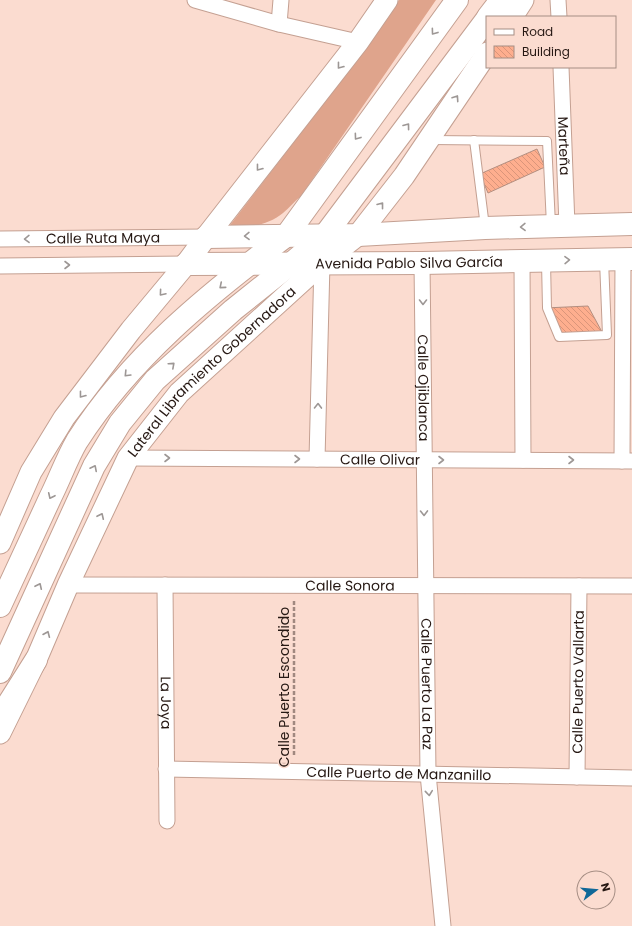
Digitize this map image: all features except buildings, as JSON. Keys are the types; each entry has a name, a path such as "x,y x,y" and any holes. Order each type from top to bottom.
{"main road":[{"path":"0,606 76,442 99,408 121,381 173,327 248,264 286,236 457,0"},
{"path":"489,16 501,0"},
{"path":"0,672 94,466 120,423 155,380 233,310 325,235 486,21"},
{"name":"Avenida Pablo Silva García","path":"206,237 358,235 485,228 632,224"},
{"name":"Avenida Pablo Silva García","path":"186,264 422,263 620,259"},
{"path":"0,717 36,660"}],"street":[{"path":"195,0 279,24 358,42"},
{"path":"279,24 281,0"},
{"path":"0,543 31,472 64,418 131,330 186,264 358,42 387,0"},
{"path":"513,16 523,0"},
{"path":"558,0 559,16"},
{"name":"Lateral Libramiento Gobernadora","path":"0,733 36,660 68,585 128,458 178,393 322,264 358,235 404,176 486,54"},
{"name":"Marteña","path":"559,226 561,68"},
{"name":"Calle Ruta Maya","path":"0,239 206,237"},
{"path":"620,259 627,461"},
{"path":"522,261 523,460"},
{"name":"Calle Ojiblanca","path":"422,263 425,586"},
{"name":"Calle Ruta Maya","path":"0,266 186,264"},
{"path":"317,459 322,264"},
{"name":"Calle Olivar","path":"128,458 627,461"},
{"name":"Calle Sonora","path":"68,585 632,586"},
{"name":"La Joya","path":"165,585 167,821"},
{"name":"Calle Puerto La Paz","path":"425,586 428,774 443,926"},
{"name":"Calle Puerto Vallarta","path":"577,777 579,586"},
{"name":"Calle Puerto de Manzanillo","path":"166,769 632,778"}],"lane":[{"path":"428,140 547,141 559,226"},
{"path":"474,140 485,228"},
{"path":"546,261 547,308 559,337 607,335 620,259"}],"path":[{"name":"Calle Puerto Escondido","path":"294,586 294,772"}],"shaded area":[{"path":"399,0 436,0 301,196 283,213 264,224 227,229 367,47"}]}
